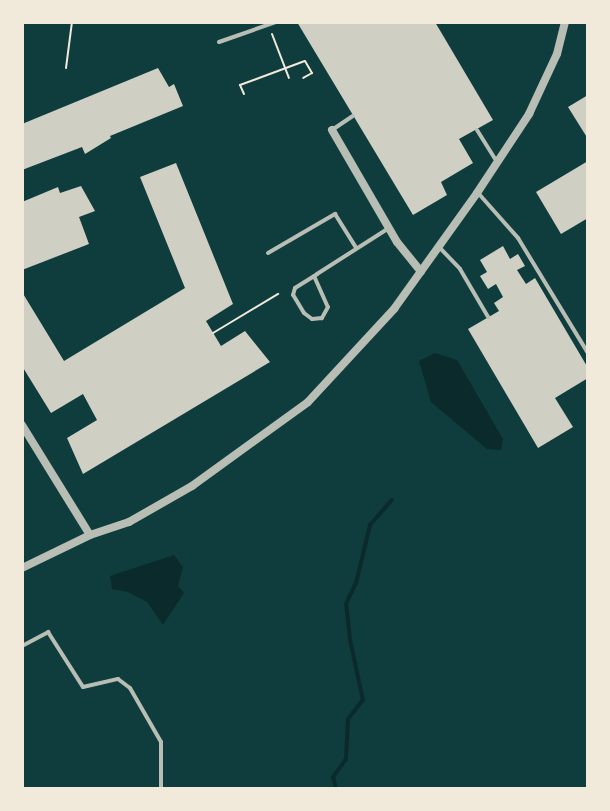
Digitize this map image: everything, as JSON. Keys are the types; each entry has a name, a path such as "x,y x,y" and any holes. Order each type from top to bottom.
{"street":[{"path":"22,568 90,535 129,522 192,486 308,402 394,309 477,193 529,114 557,54 565,22"},
{"path":"332,130 389,228 421,272"},
{"path":"22,425 90,535"}],"lane":[{"path":"219,42 276,22"},
{"path":"332,130 353,116"},
{"path":"477,130 497,163"},
{"path":"477,193 518,238 588,353"},
{"path":"268,253 335,214 356,248"},
{"path":"314,276 328,307 322,318 312,319 304,313 293,295 295,288 389,228"},
{"path":"439,247 460,269 488,317"},
{"path":"22,646 48,632 83,687 118,679 130,688 161,742 161,789"}],"path":[{"path":"66,68 72,22"},
{"path":"271,32 289,78"},
{"path":"244,94 240,85 305,61 312,73 303,78"},
{"path":"213,333 278,294"}],"water":[{"path":"435,353 457,360 503,439 501,450 487,449 431,402 419,361"},
{"path":"174,555 183,567 178,586 184,593 163,625 147,602 128,592 112,589 110,576"}],"building":[{"path":"297,22 435,22 493,120 459,139 473,163 441,182 447,195 413,215"},
{"path":"158,68 169,87 174,84 183,106 110,136 85,154 82,147 22,170 22,124"},
{"path":"588,95 588,139 568,107"},
{"path":"588,161 588,218 561,234 536,192"},
{"path":"176,163 233,304 206,321 221,346 245,331 270,362 83,474 67,438 97,420 83,394 51,413 22,366 22,292 64,361 185,288 140,177"},
{"path":"81,186 95,211 79,217 89,244 22,270 22,202 58,187 60,193"},
{"path":"503,246 510,259 518,254 525,266 517,270 526,284 535,278 588,368 588,378 555,398 573,427 538,448 468,329 499,311 494,303 503,297 496,284 488,289 480,276 487,272 480,260"}],"waterway":[{"path":"336,789 333,777 346,759 348,719 363,700 346,604 356,583 370,525 392,500"}]}
